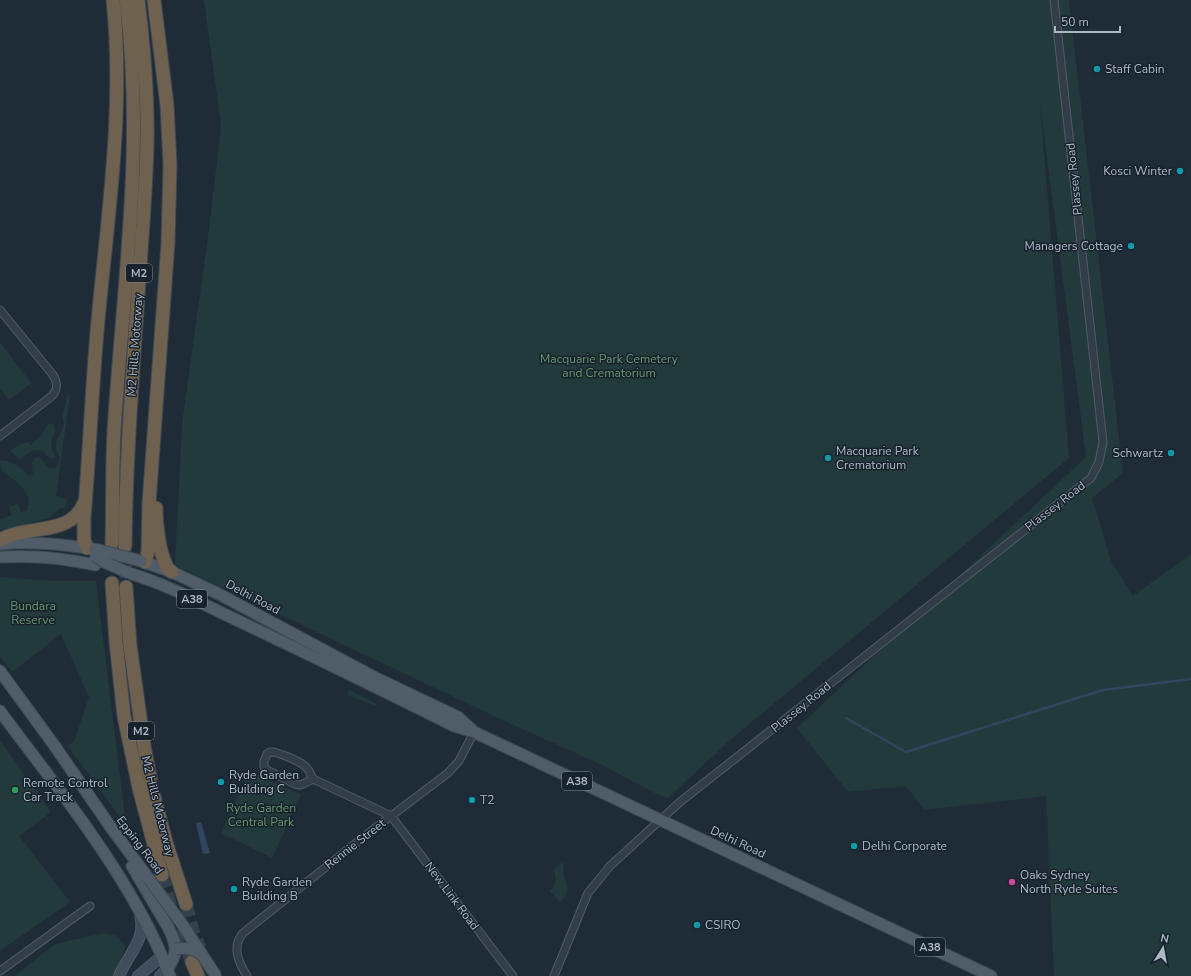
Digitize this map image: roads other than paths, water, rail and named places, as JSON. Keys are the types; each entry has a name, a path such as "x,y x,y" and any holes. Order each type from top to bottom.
{"highway":[{"path":"93,555 84,536 94,362 115,144 118,91 116,28 113,0"},
{"name":"M2 Hills Motorway","path":"126,0 134,94 133,168 128,261 114,432 118,545 125,489 147,143 144,59 138,0"},
{"path":"138,569 148,554 149,502 168,243 170,165 167,105 154,0"},
{"path":"154,442 157,524 163,558 166,566 172,572"},
{"path":"0,540 7,535 42,530 73,519 79,513 86,500"},
{"name":"M2 Hills Motorway","path":"112,583 116,642 124,716 139,788 162,875"},
{"name":"M2 Hills Motorway","path":"126,587 130,645 144,746 153,793 166,842 186,904"},
{"path":"197,959 198,976"}],"main road":[{"name":"Delhi Road","path":"0,544 32,542 93,555 138,569 172,572 210,590 374,677 458,716 474,732"},
{"name":"Delhi Road","path":"0,557 28,556 72,561 93,555"},
{"path":"93,555 104,562 138,569"},
{"name":"Delhi Road","path":"138,569 167,587 319,659 454,726 474,732 991,976"},
{"name":"Epping Road","path":"0,671 54,745 112,829 182,924 197,959 216,976"},
{"path":"0,711 104,854 139,910 162,956 166,974"},
{"path":"112,829 171,933 174,952 166,974"},
{"path":"119,976 140,937 142,922 139,910"},
{"path":"138,976 162,956 174,952 190,949 194,950 197,959"}],"street":[{"name":"Plassey Road","path":"554,976 588,893 610,866 680,802 1091,478 1099,462 1103,442 1054,0"},
{"path":"0,310 53,375 57,386 56,391 52,396 0,436"},
{"name":"Rennie Street","path":"247,976 237,954 238,938 454,767 463,755 474,732"},
{"path":"313,778 303,784 295,784 267,770 264,764 265,758 270,752 277,752 303,764 313,778 391,816"},
{"name":"New Link Road","path":"391,816 512,975"},
{"path":"0,971 90,906"}],"water":[{"path":"201,822 210,853 203,854 196,823"}],"waterway":[{"path":"846,718 906,752 1103,690 1191,679"}],"tunnel":[{"path":"125,546 126,587"},
{"path":"162,875 176,926 192,962"},
{"path":"186,904 194,934 200,948"}],"place":[{"name":"Staff Cabin","path":"1097,69"},
{"name":"Kosci Winter","path":"1180,171"},
{"name":"Managers Cottage","path":"1131,246"},
{"name":"Schwartz","path":"1171,453"},
{"name":"Macquarie Park Crematorium","path":"828,458"},
{"name":"Ryde Garden Building C","path":"221,782"},
{"name":"Remote Control Car Track","path":"15,790"},
{"name":"T2","path":"472,800"},
{"name":"Delhi Corporate","path":"854,846"},
{"name":"Oaks Sydney North Ryde Suites","path":"1012,882"},
{"name":"Ryde Garden Building B","path":"234,889"},
{"name":"CSIRO","path":"697,925"}],"park label":[{"name":"Macquarie Park Cemetery and Crematorium","path":"609,366"},
{"name":"Bundara Reserve","path":"33,613"},
{"name":"Ryde Garden Central Park","path":"261,815"}]}
